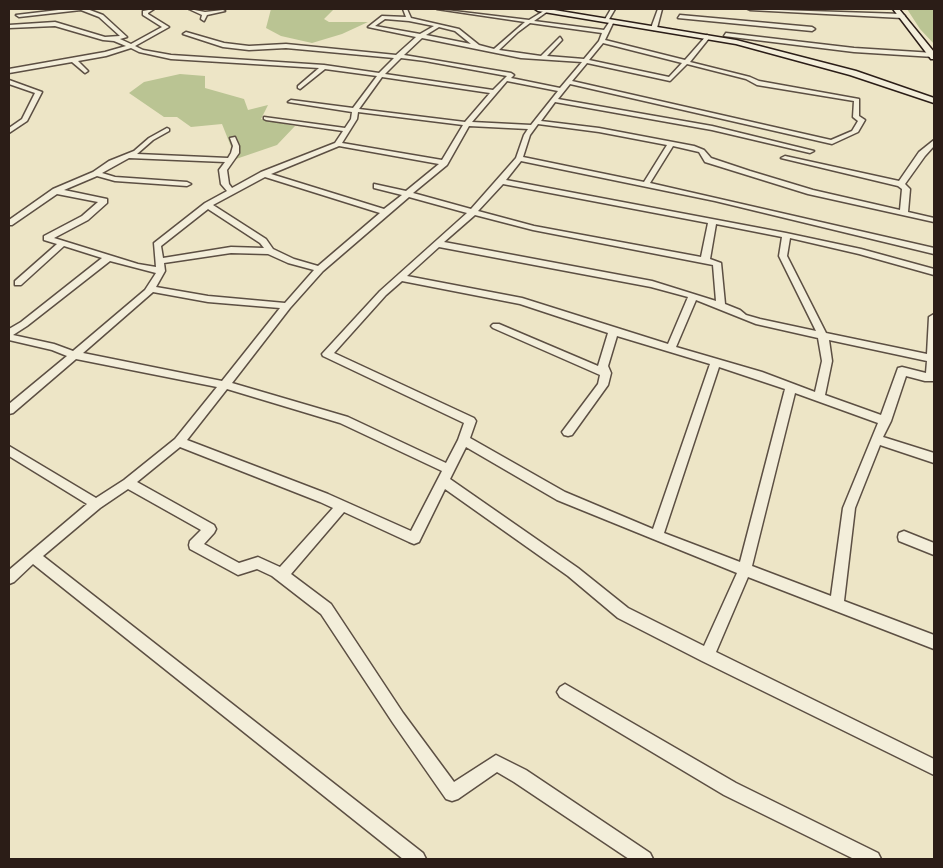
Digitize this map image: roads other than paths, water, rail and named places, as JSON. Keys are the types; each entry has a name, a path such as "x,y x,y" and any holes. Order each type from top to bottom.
{"street":[{"path":"9,28 55,24 105,39 124,37 101,16 81,9 19,11"},
{"path":"9,71 106,54 132,46 166,27 143,12 152,9"},
{"path":"192,9 204,17 223,11"},
{"path":"405,9 409,19"},
{"path":"440,9 532,20 605,32"},
{"path":"495,51 516,31 532,20 542,9 707,37 934,56"},
{"path":"179,442 342,506 414,538 464,440 470,421 327,354 383,293 402,278 474,211 501,181 519,158 534,124 602,42 613,9"},
{"path":"654,28 660,9"},
{"path":"750,9 902,16"},
{"path":"896,9 934,56"},
{"path":"477,46 458,30 409,19 384,17 371,27 495,51 542,58 585,61 670,80 686,64 707,37"},
{"path":"680,17 812,29"},
{"path":"725,22 728,28 725,38"},
{"path":"338,144 354,119 355,110 381,75 414,40 439,25"},
{"path":"9,578 96,504 128,483 179,442 287,306 320,269 444,163 467,124 506,79 511,76 425,59 398,56 286,46 249,48 223,45 186,34"},
{"path":"542,58 560,38"},
{"path":"725,38 853,73 934,101"},
{"path":"116,39 141,51 194,60 324,67 496,92"},
{"path":"506,79 564,86 832,142 855,132 862,120 856,117 857,100 756,84 748,78 602,42"},
{"path":"74,60 85,71"},
{"path":"300,87 324,67"},
{"path":"9,82 39,92 25,120 9,131"},
{"path":"553,100 712,128 810,150"},
{"path":"291,102 467,124 534,124 599,130 670,145 694,148 702,151 708,160 811,192 934,220"},
{"path":"266,118 347,130"},
{"path":"9,223 56,191 96,174 129,156 167,130"},
{"path":"230,191 225,184 224,170 236,146 233,138"},
{"path":"901,184 922,154 934,142"},
{"path":"9,410 151,289 160,272 157,245 208,205 230,191 264,174 338,144 444,163"},
{"path":"646,184 670,145"},
{"path":"129,156 230,160"},
{"path":"519,158 646,184 934,252"},
{"path":"785,158 901,184 906,189 904,212"},
{"path":"96,174 115,179 187,184"},
{"path":"264,174 386,212"},
{"path":"501,181 786,235 861,252 934,272"},
{"path":"377,186 532,228 717,263 722,307"},
{"path":"56,191 104,201 85,218 47,238 108,258 160,272"},
{"path":"208,205 263,241 270,251"},
{"path":"705,260 713,220"},
{"path":"786,235 783,256 823,336 827,361 819,397"},
{"path":"18,283 62,244"},
{"path":"439,244 652,284 693,296 759,322 932,359"},
{"path":"159,261 190,254 231,250 270,251 290,261 320,269"},
{"path":"9,333 24,324 108,258"},
{"path":"402,278 522,301 758,375 885,421"},
{"path":"151,289 208,299 287,306"},
{"path":"671,348 693,296"},
{"path":"837,604 849,508 885,421 902,371 925,377 933,376 934,317"},
{"path":"496,326 606,373"},
{"path":"568,432 603,385 606,373 603,366 614,331"},
{"path":"9,337 54,347 75,355 225,384 344,420 445,475 573,572 623,613 934,767"},
{"path":"657,536 716,362"},
{"path":"708,656 744,569 791,388"},
{"path":"876,439 934,458"},
{"path":"464,440 561,496 657,536 934,642"},
{"path":"9,450 96,504"},
{"path":"128,483 210,529 196,545 238,568 258,563 281,576 326,609 398,718 452,793 496,763 520,776 644,859"},
{"path":"281,576 342,506"},
{"path":"904,537 934,549"},
{"path":"33,556 417,859"},
{"path":"565,692 730,789 872,859"}]}
